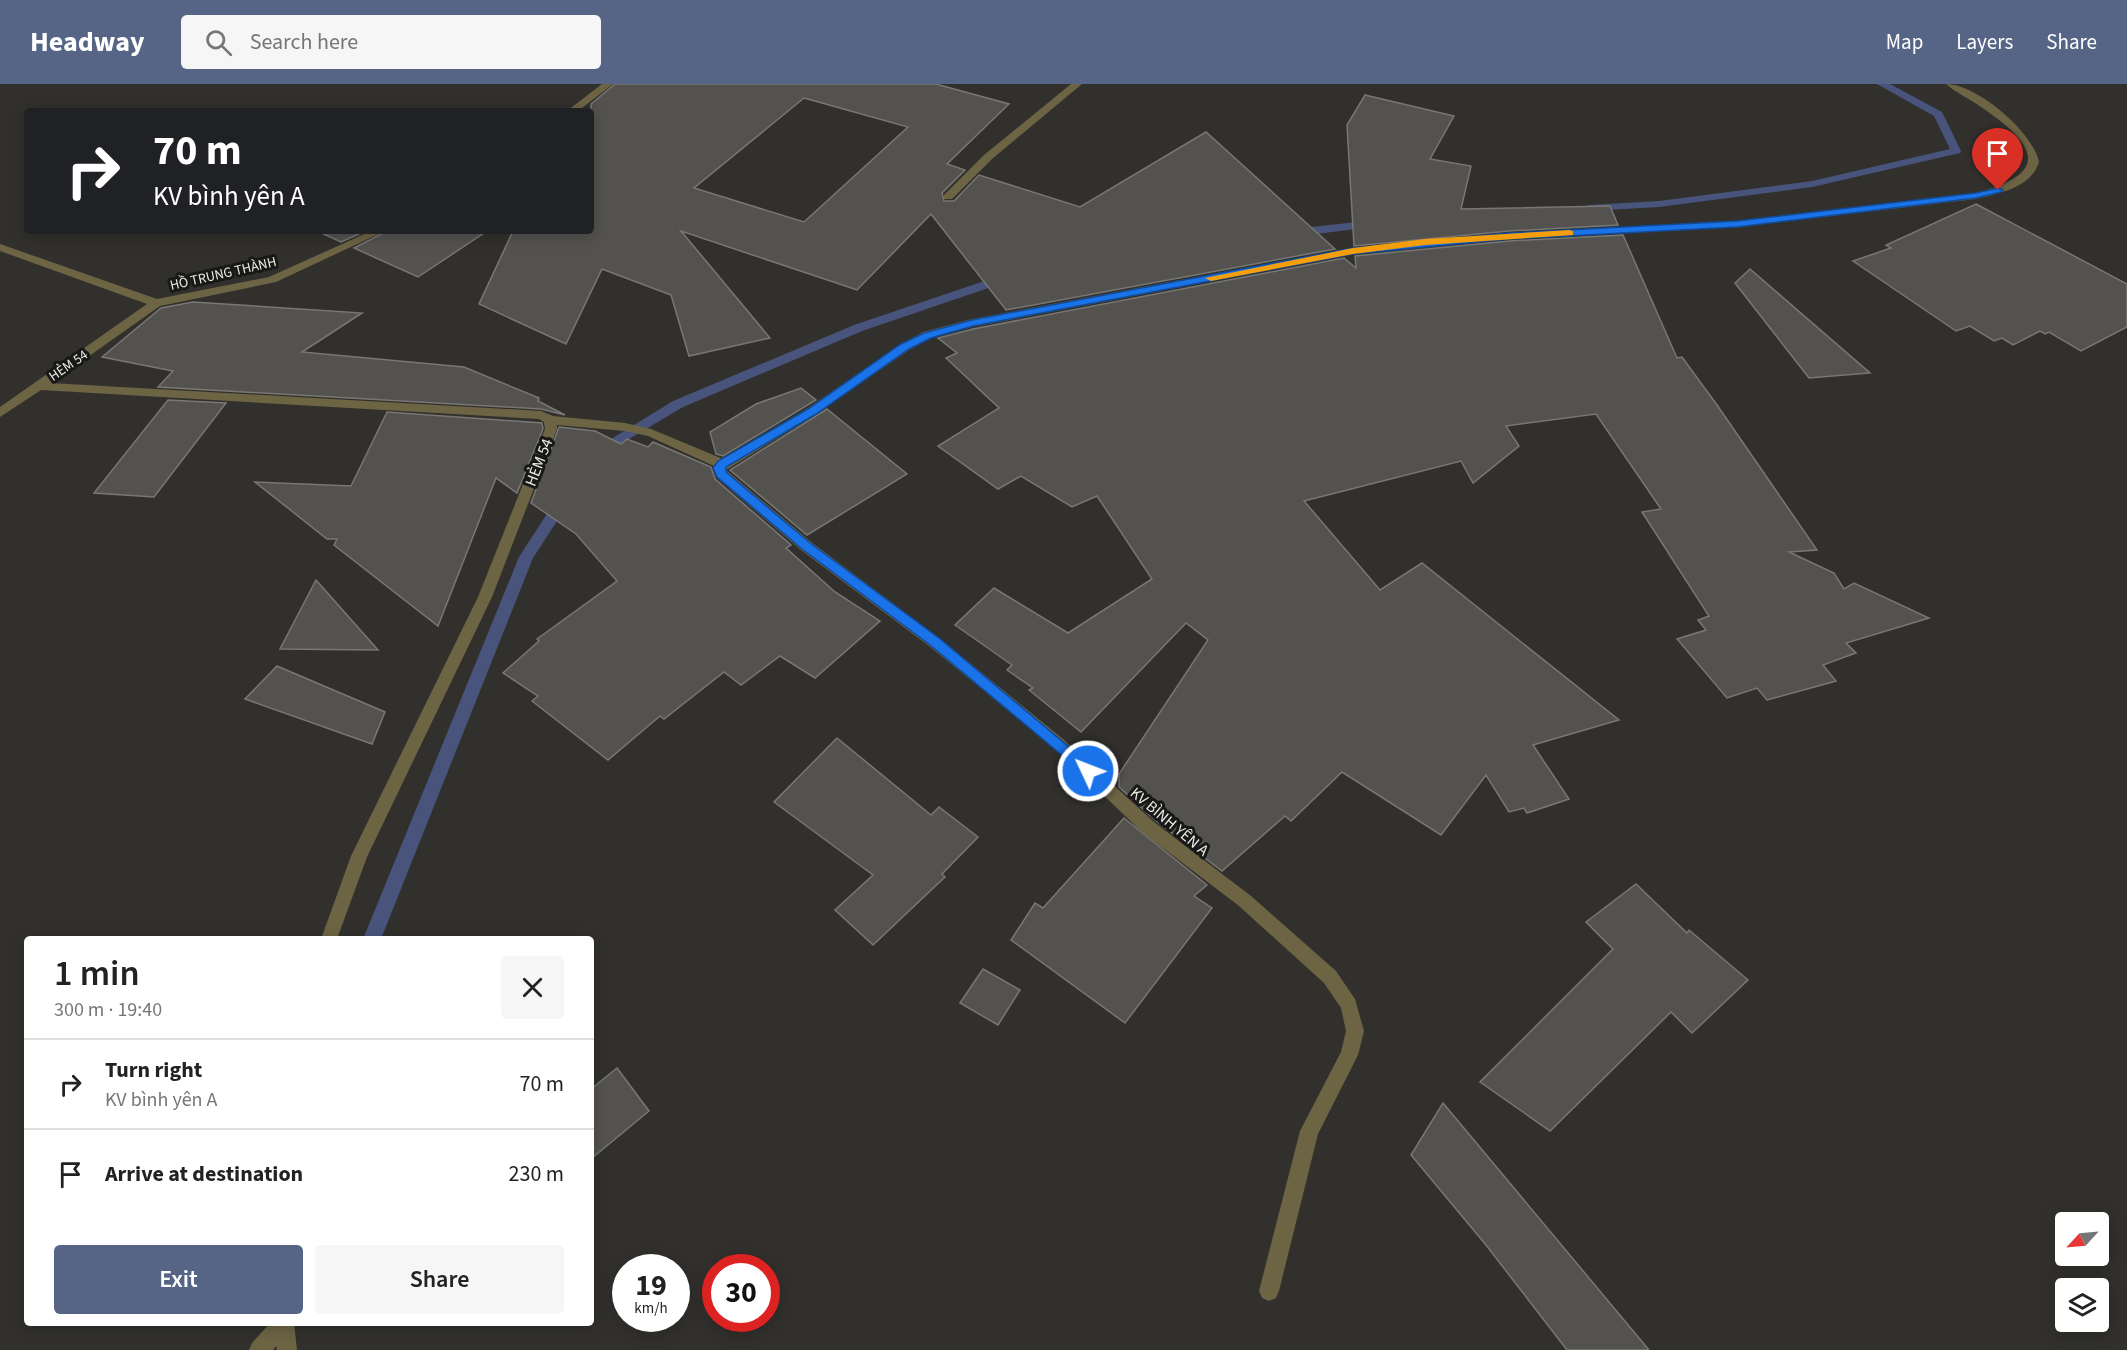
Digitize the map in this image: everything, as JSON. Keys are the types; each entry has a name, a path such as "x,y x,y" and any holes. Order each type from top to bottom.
{"street":[{"path":"576,108 608,84"},
{"path":"948,197 988,157 1077,84"},
{"path":"550,420 625,427 651,434 722,464 812,411 905,347 927,335 972,323 1353,251 1509,236 1759,221 1976,196 2011,186 2029,173 2034,163 2032,152 2019,132 1951,84"},
{"name":"HỒ TRUNG THÀNH","path":"0,247 156,303 272,280 373,234"},
{"name":"HẺM 54","path":"0,413 156,303"},
{"name":"HẺM 54","path":"38,386 541,415 550,420 551,429 485,597 359,856 330,936"},
{"name":"KV BÌNH YÊN A","path":"722,464 719,468 721,474 806,546 934,642 1058,743 1148,827 1245,901 1330,977 1349,1005 1355,1030 1349,1055 1309,1131 1269,1291"},
{"path":"259,1350 281,1326"},
{"path":"284,1326 287,1350"}],"building":[{"path":"615,84 936,84 1009,104 947,164 965,170 942,193 944,201 954,201 979,175 1080,207 1206,132 1335,249 1006,310 931,214 857,290 681,231 770,338 689,356 671,295 602,269 566,344 479,304 512,234 594,234 594,108 591,108 591,104","holes":["804,98 908,127 804,222 694,188"]},
{"path":"1365,95 1454,116 1430,159 1471,166 1461,209 1610,206 1618,225 1509,231 1354,246 1347,125"},
{"path":"1976,204 2127,284 2127,327 2081,351 2049,332 2045,334 2040,331 2013,345 2002,338 1994,341 1970,326 1956,331 1853,261 1891,248 1886,245"},
{"path":"324,234 359,234 341,242"},
{"path":"381,234 482,234 418,277 354,248"},
{"path":"1623,235 1677,358 1682,357 1717,405 1817,550 1789,552 1834,573 1844,589 1854,583 1929,618 1846,643 1856,653 1823,665 1836,681 1767,700 1757,688 1727,698 1677,639 1706,630 1698,620 1709,616 1642,512 1661,509 1596,414 1506,426 1519,446 1473,483 1461,461 1304,501 1380,590 1422,563 1619,720 1533,745 1569,799 1527,813 1524,808 1509,812 1486,775 1441,835 1342,772 1291,821 1285,816 1222,871 1155,820 1119,787 1119,774 1208,640 1186,623 1081,732 1029,690 1033,688 1007,670 1012,665 955,625 994,588 1068,633 1152,579 1097,496 1072,507 1021,476 998,489 938,446 999,408 946,358 957,353 938,338 973,329 1344,258 1356,268 1355,256 1509,241"},
{"path":"1750,269 1870,373 1809,378 1735,283"},
{"path":"193,302 362,313 302,352 464,367 539,398 538,401 565,415 541,409 158,387 173,371 102,357 161,308"},
{"path":"801,388 816,400 723,456 716,454 710,432 756,404"},
{"path":"168,400 226,403 154,497 94,493"},
{"path":"827,409 907,474 807,535 730,470"},
{"path":"387,412 542,423 543,429 517,493 496,478 438,626 334,545 337,539 327,539 255,482 351,486"},
{"path":"559,427 595,431 621,444 627,439 648,447 653,442 711,467 715,479 791,545 786,548 835,592 880,621 815,678 780,656 741,685 724,672 664,719 660,716 608,760 532,701 538,696 503,673 539,641 537,639 617,581 576,534 531,503"},
{"path":"316,580 378,650 280,649"},
{"path":"277,666 385,712 372,744 245,699"},
{"path":"837,738 931,815 939,807 978,837 942,874 945,877 873,945 835,910 873,875 774,802"},
{"path":"1124,818 1207,885 1194,896 1212,908 1125,1023 1011,940 1035,903 1043,908"},
{"path":"1636,884 1687,933 1689,930 1748,980 1692,1033 1671,1012 1550,1131 1480,1082 1613,949 1586,922"},
{"path":"983,969 1020,990 998,1025 960,1003"},
{"path":"617,1068 649,1111 594,1157 594,1087"},
{"path":"1443,1103 1649,1350 1567,1350 1486,1245 1411,1155"}],"waterway":[{"path":"1589,208 1659,204 1812,184 1956,151 1938,114 1882,84"},
{"path":"1293,233 1375,224"},
{"path":"597,452 678,404 858,328 1008,277"},
{"path":"373,936 526,557 563,501"}],"slow traffic":[{"path":"1211,278 1353,251 1425,242 1569,233"}],"route":[{"path":"1088,771 1058,743 934,642 806,546 721,474 719,468 722,464 812,411 864,373 927,335 1003,316 1353,251 1425,242 1509,236 1737,224 1976,196 1998,190"}]}
